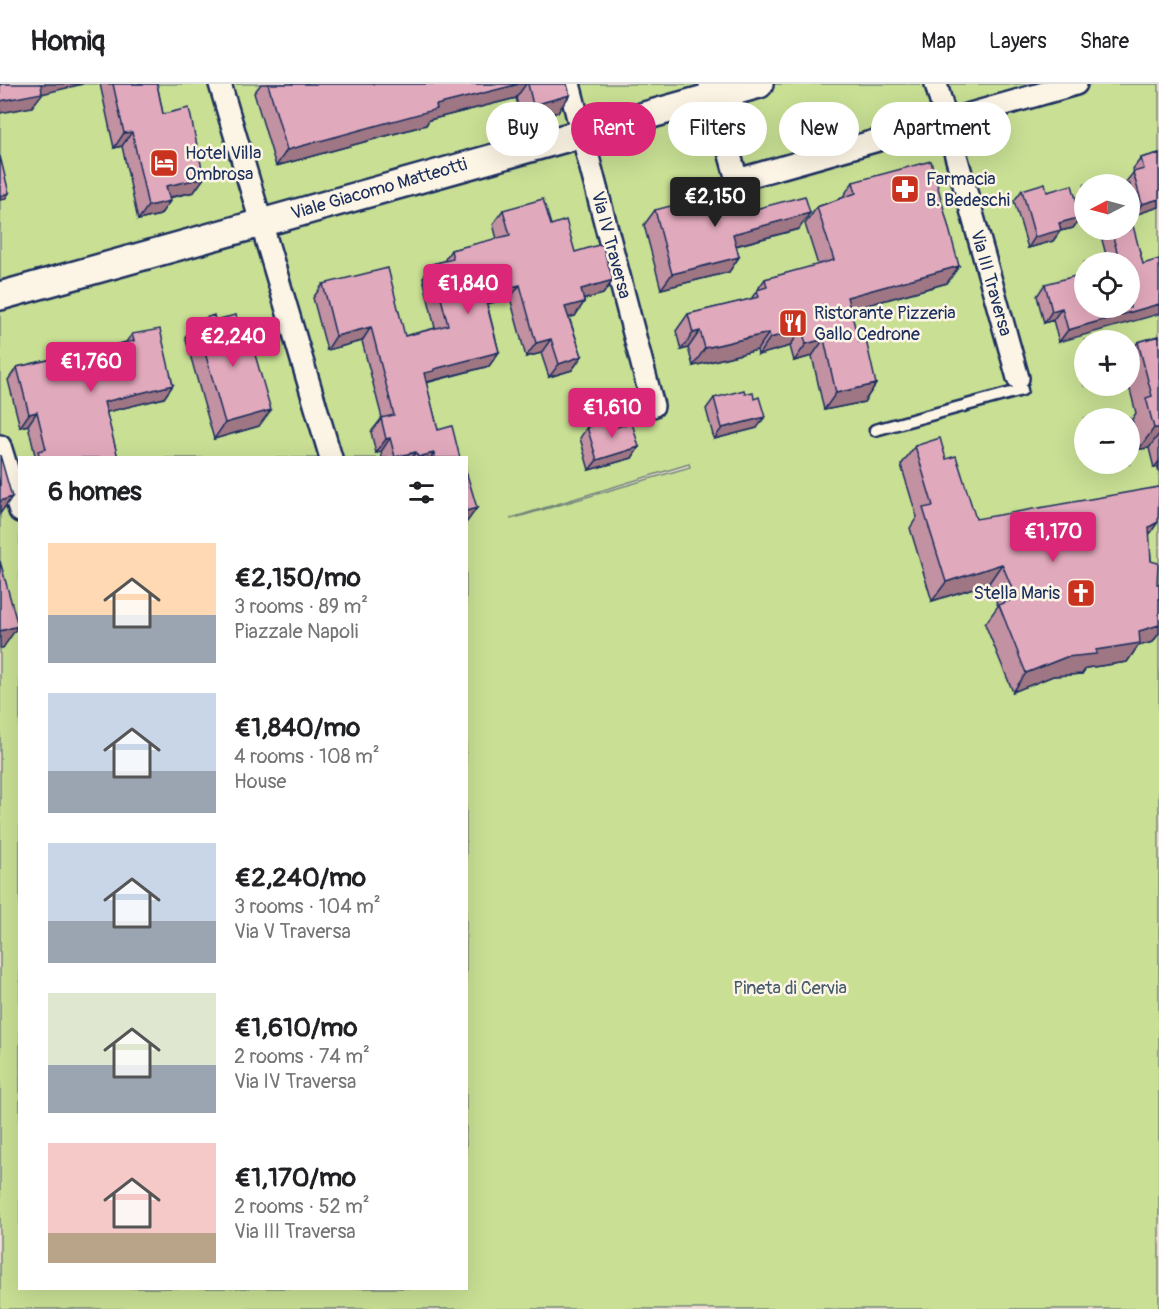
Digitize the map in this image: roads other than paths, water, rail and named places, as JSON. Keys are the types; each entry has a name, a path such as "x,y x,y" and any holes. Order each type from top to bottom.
{"street":[{"path":"220,84 329,456"},
{"name":"Via IV Traversa","path":"569,84 574,102"},
{"name":"Viale Giacomo Matteotti","path":"656,109 712,91 759,84"},
{"name":"Via III Traversa","path":"936,84 941,102"},
{"path":"1011,102 1076,84"},
{"path":"712,91 737,180 871,142"},
{"name":"Viale Giacomo Matteotti","path":"0,296 571,135"},
{"name":"Via IV Traversa","path":"588,156 653,406"},
{"name":"Via III Traversa","path":"956,156 1018,378"},
{"path":"0,446 18,504"}],"lane":[{"path":"875,430 1022,390 1018,378"}],"place":[{"name":"Hotel Villa Ombrosa","path":"164,163"},
{"name":"Farmacia B. Bedeschi","path":"905,189"},
{"name":"Ristorante Pizzeria Gallo Cedrone","path":"793,323"},
{"name":"Stella Maris","path":"1081,593"}],"park label":[{"name":"Pineta di Cervia","path":"790,988"}]}
